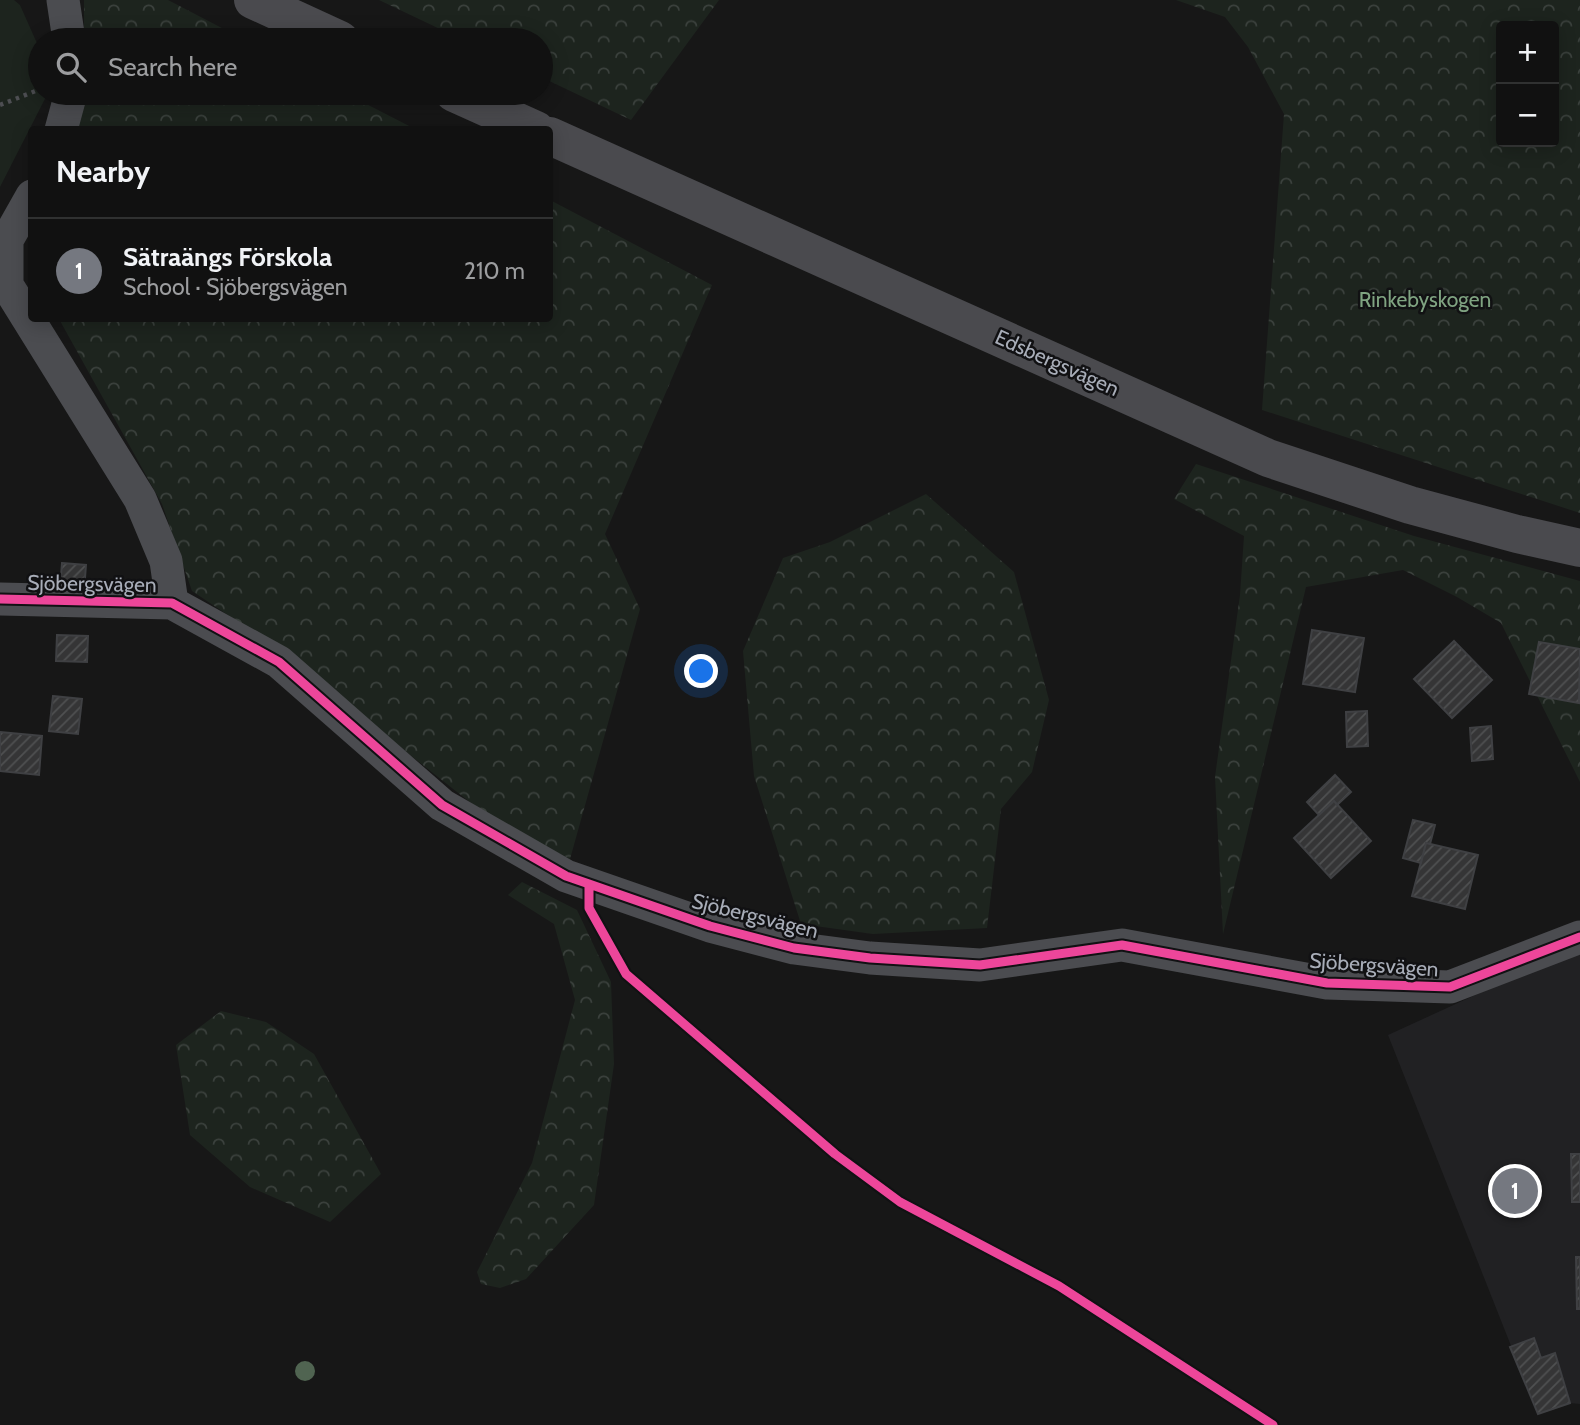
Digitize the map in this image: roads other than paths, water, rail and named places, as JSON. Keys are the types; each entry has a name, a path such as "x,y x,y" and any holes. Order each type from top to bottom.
{"main road":[{"path":"253,0 314,28"},
{"path":"481,105 527,126"},
{"name":"Edsbergsvägen","path":"553,137 1268,458 1410,505 1580,548"}],"street":[{"path":"63,0 67,28"},
{"path":"62,126 68,105"},
{"name":"Sjöbergsvägen","path":"28,203 7,240 3,286 140,499 166,561 172,603"},
{"name":"Sjöbergsvägen","path":"0,599 172,603 279,662 442,805 566,876 710,926 794,948 870,958 980,965 1122,945 1326,984 1450,988 1580,937"}],"place":[{"name":"Sätraängs Förskola","path":"1515,1191"}],"park label":[{"name":"Rinkebyskogen","path":"1425,300"}]}
